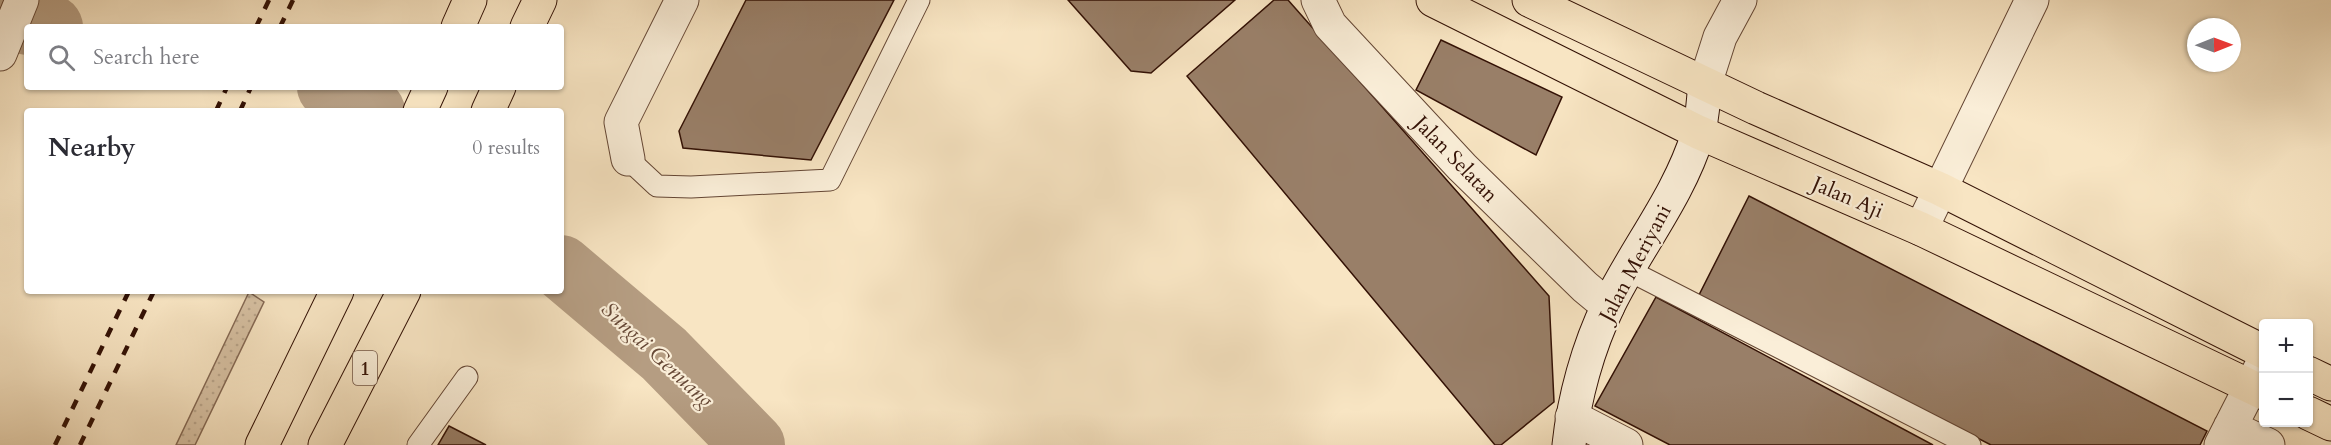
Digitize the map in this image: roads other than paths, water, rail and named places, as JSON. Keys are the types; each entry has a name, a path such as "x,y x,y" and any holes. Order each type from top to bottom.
{"main road":[{"path":"459,24 470,0"},
{"path":"528,24 540,0"},
{"name":"Jalan Aji","path":"1433,0 1698,132 2259,380"},
{"name":"Jalan Aji","path":"1529,0 1705,84 1940,189 2259,349"},
{"path":"421,108 429,90"},
{"path":"489,108 498,90"},
{"path":"262,445 336,294"},
{"name":"1","path":"325,445 402,294"},
{"path":"2313,375 2331,384"},
{"path":"2313,415 2331,424"}],"street":[{"path":"0,54 22,0"},
{"path":"628,159 621,122 682,0"},
{"name":"Jalan Selatan","path":"1318,0 1330,25 1462,167 1585,287 1608,306"},
{"name":"Jalan Meriyani","path":"1570,431 1585,368 1608,306 1678,186 1698,132 1705,84 1720,37 1740,0"},
{"path":"1921,229 2031,0"},
{"path":"2259,380 2226,436 2268,445"},
{"path":"1570,431 1626,445"}],"lane":[{"path":"628,159 657,186 691,187 830,180 919,0"},
{"path":"1628,270 1970,445"},
{"path":"418,445 467,377"}],"waterway":[{"name":"Sungai Genuang","path":"0,18 34,24"},
{"name":"Sungai Genuang","path":"334,90 368,108"},
{"name":"Sungai Genuang","path":"564,270 664,354 753,445"}],"railway":[{"path":"257,24 269,0"},
{"path":"281,24 293,0"},
{"path":"217,108 226,90"},
{"path":"241,108 250,90"},
{"path":"55,445 128,294"},
{"path":"80,445 153,294"}]}
